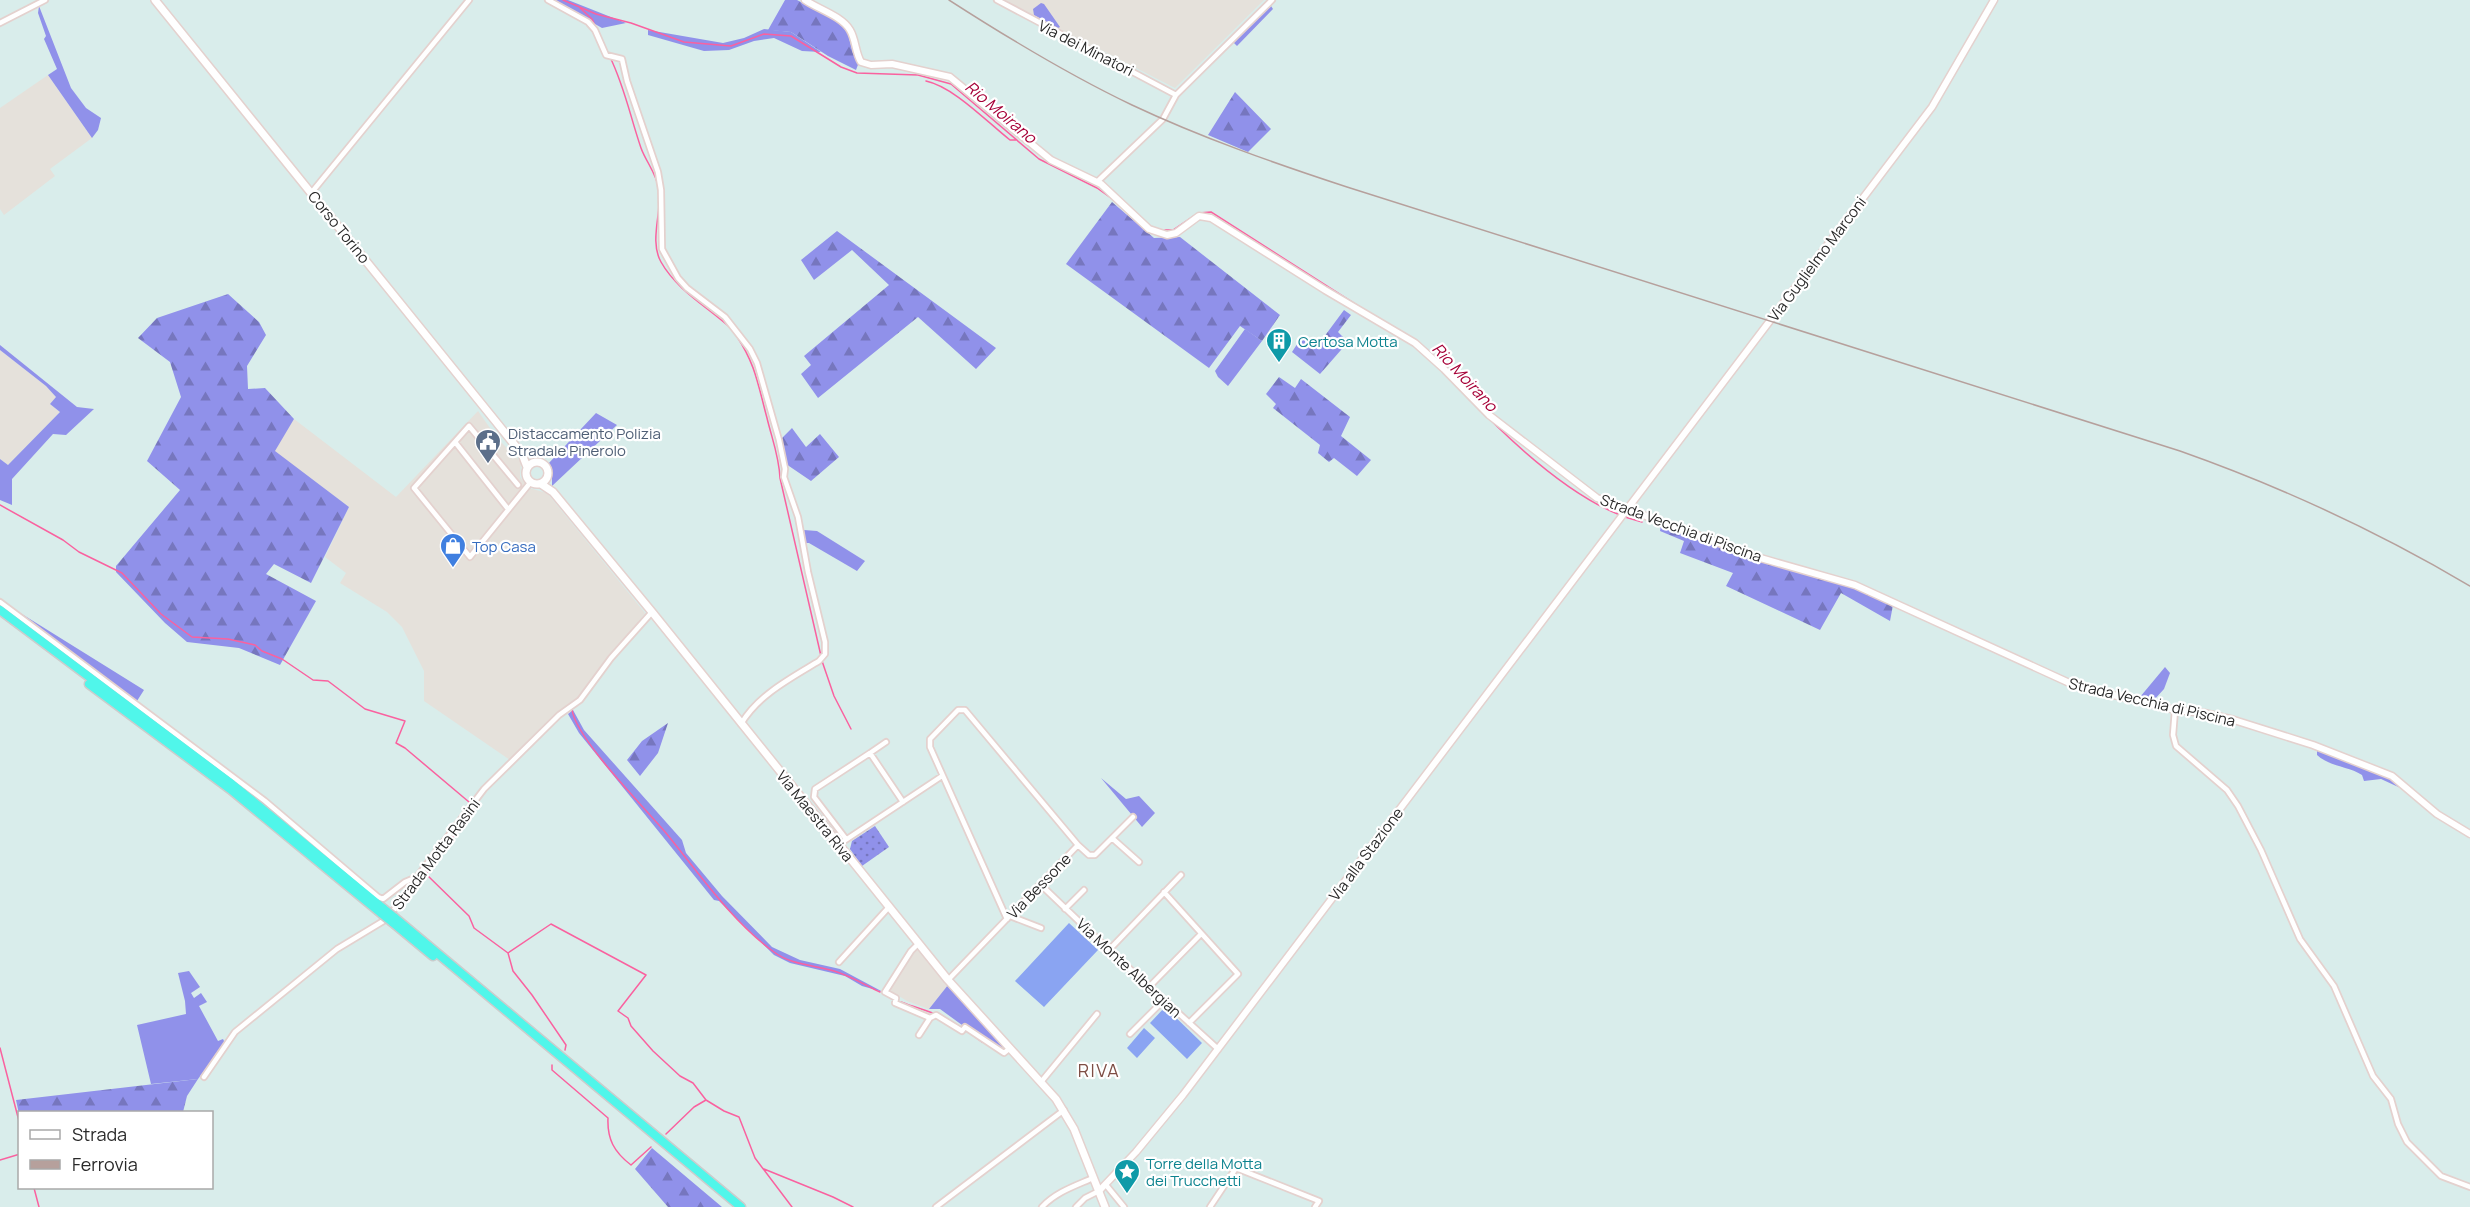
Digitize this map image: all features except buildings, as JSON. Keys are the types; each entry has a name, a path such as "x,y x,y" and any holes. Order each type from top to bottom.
{"highway":[{"path":"0,610 232,784 383,911"},
{"path":"0,616 230,789 383,911 741,1207"},
{"path":"393,919 734,1207"}],"main road":[{"name":"Corso Torino","path":"155,0 522,454"},
{"path":"522,454 547,467 544,481 530,483 526,476 527,466 522,454"},
{"path":"527,466 534,462"},
{"name":"Via Maestra Riva","path":"544,481 918,944 1064,1110 1105,1207"}],"street":[{"path":"0,23 45,0"},
{"path":"312,192 469,0"},
{"path":"548,0 588,22 609,56 622,59 662,190 662,249 678,279 725,316 750,349 757,363 778,440 785,469 784,477 798,517 808,572 825,642 825,654 819,661 771,692 751,710 741,724"},
{"name":"Strada Vecchia di Piscina","path":"805,0 841,21 850,29 855,52 861,62 871,65 892,64 950,77 1051,160 1098,182 1149,229 1167,235 1184,229 1199,216 1211,218 1324,290 1415,343 1490,415 1597,498 1757,557 1855,585 2076,686 2175,710 2204,713 2234,720 2313,746 2392,776 2408,787 2437,814 2470,834"},
{"name":"Via dei Minatori","path":"997,0 1176,95"},
{"path":"1098,182 1162,119 1176,95 1272,0"},
{"name":"Via Guglielmo Marconi","path":"1627,510 1932,107 1994,0"},
{"path":"518,485 471,426 414,488 470,557 530,483"},
{"path":"455,442 508,509"},
{"name":"Via alla Stazione","path":"1099,1191 1169,1111 1218,1049 1627,510"},
{"path":"0,602 265,801 378,897 384,899 405,882 417,877"},
{"name":"Strada Motta Rasini","path":"204,1077 235,1032 337,949 385,920 484,789 559,715 580,700 611,658 652,612"},
{"path":"1041,928 1008,918 942,777 930,747 930,739 958,710 965,710 1078,845"},
{"path":"2175,710 2173,735 2176,747 2227,790 2238,806 2261,850 2300,939 2334,986 2373,1076 2391,1099 2398,1124 2407,1142 2441,1176 2470,1187"},
{"path":"846,839 814,797 815,789 886,742"},
{"path":"870,753 903,802"},
{"path":"838,845 942,777"},
{"name":"Via Bessone","path":"948,980 1078,845 1092,856 1133,817"},
{"path":"1112,838 1140,862"},
{"path":"1109,950 1181,875"},
{"name":"Via Monte Albergian","path":"1041,885 1163,1001 1218,1049"},
{"path":"1065,909 1084,890"},
{"path":"1164,892 1238,974 1189,1023"},
{"path":"839,962 889,908"},
{"path":"1149,987 1201,934"},
{"name":"Via Maestra Riva","path":"918,944 911,951 885,992 897,998 895,1004 930,1018 936,1015 962,1031 964,1027 1004,1053 1009,1049"},
{"path":"1130,1034 1163,1001"},
{"path":"1041,1082 1097,1014"},
{"path":"919,1035 930,1018"},
{"path":"936,1207 1064,1110"},
{"path":"1210,1207 1236,1168 1319,1201 1315,1207"},
{"path":"1042,1207 1050,1199 1093,1178"},
{"path":"1106,1185 1124,1207"},
{"path":"1076,1207 1085,1198 1099,1191"}],"shaded area":[{"path":"1004,0 1264,0 1175,88"},
{"path":"48,75 92,138 50,169 55,176 4,215 0,209 0,108"},
{"path":"0,350 46,386 56,397 50,404 60,412 8,465 0,459"},
{"path":"478,411 497,438 521,462 520,477 529,488 547,493 645,613 580,698 510,760 424,701 424,671 402,627 387,612 340,583 346,573 325,557 349,507 274,451 294,419 396,497"},
{"path":"1069,923 1098,950 1044,1007 1015,981"},
{"path":"917,948 948,985 929,1009 907,1001 889,990"},
{"path":"1165,1007 1202,1043 1187,1059 1150,1023"},
{"path":"1144,1028 1155,1038 1137,1058 1127,1048"}],"green space":[{"path":"553,0 568,0 626,23 602,28"},
{"path":"785,0 797,0 839,22 847,30 853,53 859,62 856,70 828,56 791,32 768,30"},
{"path":"1041,3 1060,27 1034,15 1033,9"},
{"path":"39,6 71,88 86,108 101,118 98,130 92,138 48,75 57,69 44,39 46,36 38,13"},
{"path":"1271,6 1273,9 1237,46 1233,42"},
{"path":"764,29 791,32 821,52 802,51 774,38 754,41 729,50 704,51 648,35 648,30 723,43 744,38"},
{"path":"1235,92 1271,129 1248,152 1208,135"},
{"path":"1112,202 1154,238 1180,237 1280,315 1262,341 1240,326 1209,368 1066,264"},
{"path":"837,231 996,348 976,369 918,317 818,398 801,374 811,365 804,356 889,285 852,250 814,280 801,260"},
{"path":"228,294 259,322 266,335 247,366 248,389 265,388 294,419 275,451 349,507 311,583 274,564 266,574 316,601 280,665 239,648 187,642 165,623 116,572 116,566 180,490 147,461 181,397 170,362 138,338 157,318"},
{"path":"1344,310 1351,315 1338,332 1348,342 1320,374 1292,352 1303,335 1318,345"},
{"path":"1245,329 1262,341 1228,386 1215,371"},
{"path":"0,345 77,407 94,409 66,435 53,434 12,479 12,505 0,500 0,459 8,465 60,412 50,404 56,397 46,386 0,350"},
{"path":"1279,377 1295,388 1301,379 1350,417 1341,436 1371,460 1357,476 1334,458 1329,462 1318,453 1320,445 1273,408 1276,404 1266,394"},
{"path":"596,413 617,425 552,486 552,472 548,464"},
{"path":"792,428 806,447 820,434 839,457 811,481 786,464 780,440"},
{"path":"1661,525 1772,564 1849,585 1893,605 1890,621 1841,593 1820,630 1726,586 1733,573 1680,553 1684,541 1660,531"},
{"path":"804,530 817,531 865,561 857,571 809,543 805,543"},
{"path":"17,611 144,690 137,701"},
{"path":"2165,667 2170,673 2164,689 2153,701 2140,697"},
{"path":"573,710 584,730 682,840 686,853 722,896 772,947 800,960 840,969 883,992 862,986 845,976 790,963 774,955 719,901 714,900 579,733 568,714"},
{"path":"668,723 658,753 640,776 627,760 642,741"},
{"path":"2317,750 2385,776 2407,791 2381,779 2364,781 2362,775 2357,772 2322,759 2317,755"},
{"path":"1101,778 1126,799 1139,796 1155,813 1142,827"},
{"path":"875,826 889,847 862,866 850,849 852,841"},
{"path":"189,971 200,987 191,993 194,998 201,993 207,1002 199,1006 218,1041 223,1039 225,1043 198,1079 151,1084 137,1025 186,1014 178,973"},
{"path":"948,985 1005,1048 999,1047 962,1025 940,1009 929,1009"},
{"path":"198,1079 187,1096 183,1111 18,1111 16,1100"},
{"path":"652,1148 722,1207 668,1207 635,1169"}],"waterway":[{"name":"Rio Moirano","path":"563,0 596,14 631,23 684,42 731,46 764,34 791,36 841,67 857,73 918,75 951,84 1039,159 1097,188 1111,198"},
{"path":"580,8 592,19 606,50"},
{"path":"610,57 624,91 641,148 658,184 656,245 661,262 685,291 734,331"},
{"path":"926,81 948,90 1010,140 1017,140"},
{"path":"1114,200 1120,206"},
{"name":"Rio Moirano","path":"1199,213 1211,212 1366,311"},
{"name":"Rio Moirano","path":"1165,230 1173,230 1195,215"},
{"name":"Rio Moirano","path":"1388,324 1415,340"},
{"path":"736,335 748,356 759,385 777,455 780,478 821,656"},
{"name":"Rio Moirano","path":"1467,396 1519,447 1559,479 1600,506 1620,515"},
{"path":"0,505 63,540 79,552 122,573 161,614 192,637 228,639 255,645 262,651 282,659 313,680 328,681 365,709 405,721 396,743 469,802"},
{"name":"Rio Moirano","path":"1625,517 1642,522"},
{"path":"822,661 834,696 851,729"},
{"path":"572,710 577,723 598,755 666,833 716,896 759,940 788,960 840,973 880,992"},
{"path":"474,808 426,874 469,916 474,928 508,953 513,971 566,1045 565,1050"},
{"path":"508,953 551,924 646,975 618,1011 628,1018 631,1026 653,1051 680,1076 693,1083 706,1100 739,1117 755,1158 792,1207"},
{"path":"901,1002 952,1022"},
{"path":"967,1031 982,1042"},
{"name":"Rio Moirano","path":"0,1048 18,1117"},
{"path":"552,1065 552,1070 608,1118 610,1139 616,1150 631,1165 651,1147"},
{"path":"666,1134 694,1107 706,1100"},
{"path":"0,1160 18,1155"},
{"path":"764,1169 853,1207"},
{"name":"Rio Moirano","path":"34,1189 39,1207"}],"railway":[{"path":"949,0 1062,69 1132,105 1212,139 1347,187 2180,451 2328,511 2470,586"}],"place":[{"name":"Certosa Motta","path":"1279,364"},
{"name":"Distaccamento Polizia Stradale Pinerolo","path":"488,465"},
{"name":"Top Casa","path":"453,569"},
{"name":"Torre della Motta dei Trucchetti","path":"1127,1195"}],"district":[{"name":"RIVA","path":"1099,1070"}]}
